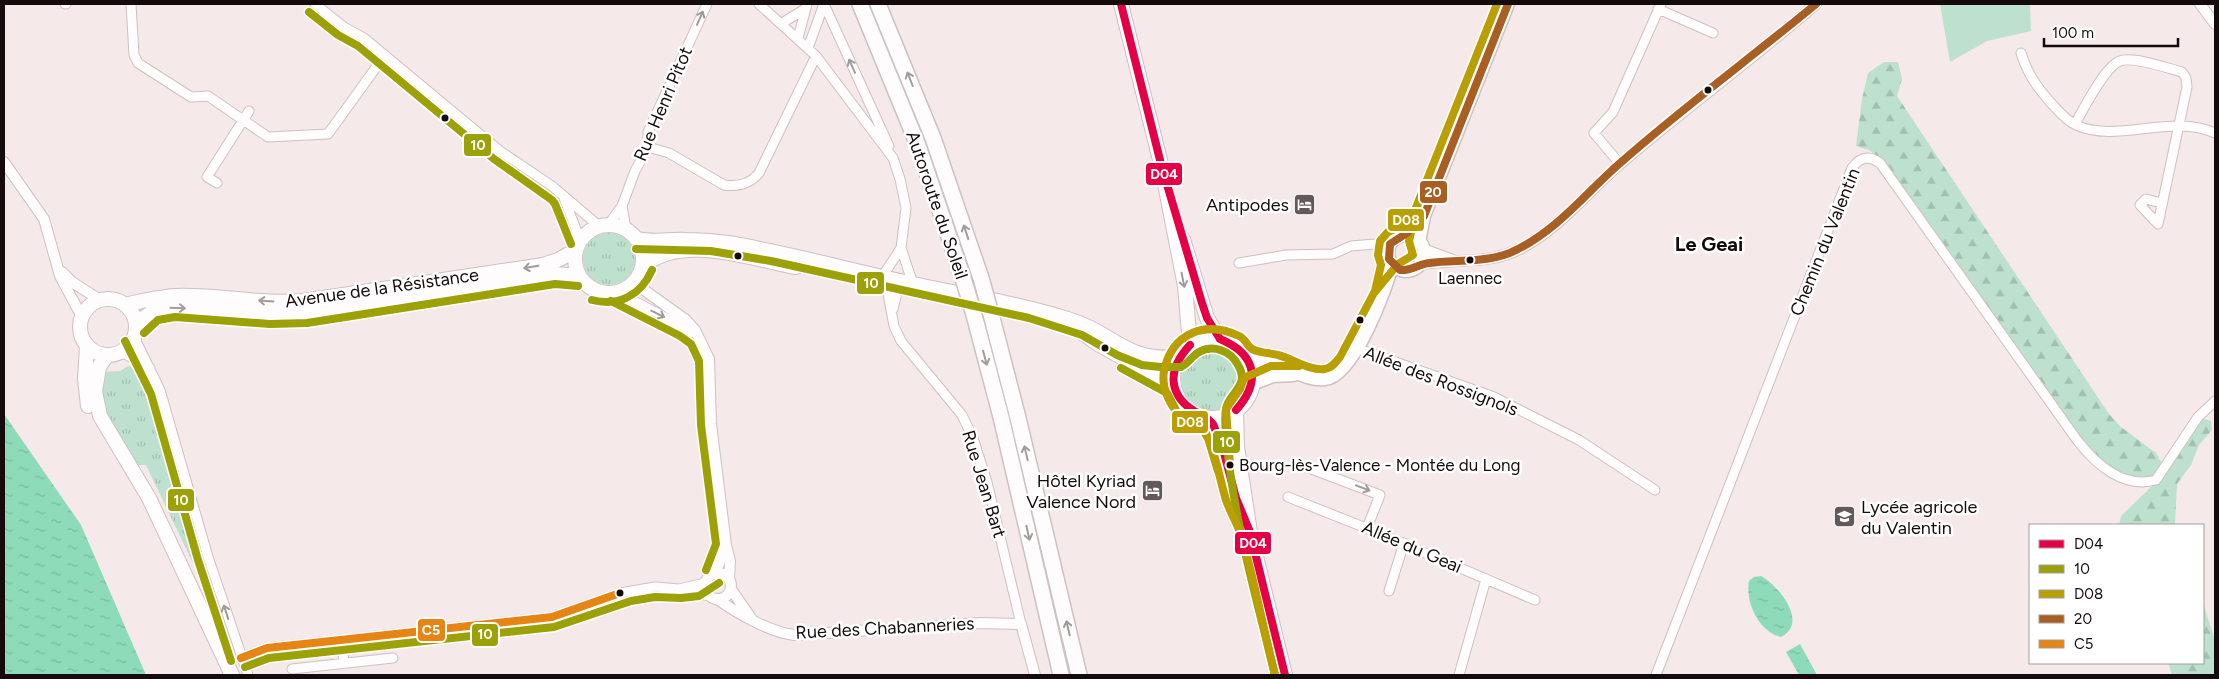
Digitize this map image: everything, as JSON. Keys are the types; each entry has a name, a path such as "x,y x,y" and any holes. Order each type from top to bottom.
{"highway":[{"name":"Autoroute du Soleil","path":"860,4 917,143 962,275 1001,417 1061,675"},
{"name":"Autoroute du Soleil","path":"878,4 933,138 981,278 1020,423 1079,675"}],"main road":[{"path":"1121,4 1161,164 1202,303 1207,318 1220,339"},
{"path":"1247,358 1278,365 1316,379 1332,378 1344,369 1384,295 1405,271 1418,265 1422,260 1421,245 1424,216 1508,4"},
{"path":"1161,164 1185,286 1190,345"},
{"path":"1384,295 1390,259 1389,246 1424,216"},
{"path":"641,271 643,252 638,240 626,229 604,225 585,234 578,245 576,268 579,276 587,285 598,291 616,292 629,287 651,259 668,252 698,250 831,272 882,277"},
{"path":"1400,238 1421,245"},
{"path":"638,240 657,242 686,240 727,243 834,264 911,284 1060,316 1087,325 1124,348 1139,354 1152,357 1179,357"},
{"name":"Avenue de la Résistance","path":"125,305 177,296 272,302 303,301 543,265 558,260 578,245"},
{"path":"1390,259 1400,270 1405,271"},
{"name":"Avenue de la Résistance","path":"135,331 142,319 154,311 174,307 272,314 306,313 555,274 579,276"},
{"path":"169,542 143,503 92,418 84,379 87,346 80,329 82,317 89,306 100,300 115,300 125,305 131,311 135,331 130,343 113,354 99,368 94,391 100,416 149,498 232,675"},
{"path":"1060,316 1098,344 1174,386"},
{"path":"1210,338 1220,339 1236,345 1247,358 1252,375 1252,384 1243,403 1236,410 1222,416 1206,417 1191,411 1184,405 1174,386 1174,371 1179,357 1190,345 1210,338"},
{"path":"87,346 100,354 113,354"},
{"path":"1252,384 1273,376 1304,376"},
{"path":"1236,410 1237,447 1250,532 1285,675"},
{"path":"1206,417 1217,434 1236,498 1250,532"}],"street":[{"path":"131,4 134,55 138,63 191,97 208,96 268,137 328,134 385,55"},
{"path":"315,4 344,27 364,38 500,151 552,186 564,198 604,225"},
{"name":"Rue Henri Pitot","path":"604,225 622,206 635,171 648,147 648,132 707,4"},
{"path":"759,4 816,56 893,158"},
{"path":"808,48 824,4"},
{"path":"824,4 893,158 900,179 906,208 901,248 911,284 897,292 893,312"},
{"path":"1801,17 1805,4"},
{"path":"1418,265 1490,259 1527,245 1559,220 1620,164 1816,4"},
{"path":"2200,4 2215,24"},
{"path":"782,23 806,6"},
{"path":"798,38 806,6"},
{"path":"1620,164 1594,133 1613,112 1659,6 1713,33"},
{"path":"2021,53 2030,77 2040,91 2063,116 2075,124 2088,129 2116,130 2180,125 2199,126 2215,133"},
{"path":"648,147 669,152 724,185 735,186 753,180 759,173 816,56"},
{"path":"2075,124 2096,87 2112,66 2120,61 2132,60 2182,72 2186,78 2187,87 2161,203"},
{"path":"217,183 207,177 249,111"},
{"name":"Chemin du Valentin","path":"1656,675 1848,177 1857,162 1866,158 1874,158 1880,163 2077,440 2092,459 2106,470 2122,478 2144,483 2156,480 2198,417 2215,402"},
{"path":"4,162 44,219 57,267 82,317"},
{"path":"564,198 578,245"},
{"path":"622,206 626,229"},
{"path":"1239,263 1286,255 1334,254 1351,246 1375,244 1400,238"},
{"path":"1375,244 1390,259"},
{"path":"1421,245 1462,262"},
{"path":"882,277 901,248"},
{"path":"57,267 72,282 100,300"},
{"path":"241,658 267,648 552,618 620,593 655,587 679,589 713,598 726,597 730,584 730,561 726,545 711,424 710,366 699,337 686,320 644,290 641,271"},
{"name":"Rue Jean Bart","path":"882,277 893,312 894,326 901,341 962,414 973,438 987,482 1035,675"},
{"path":"616,292 685,327 699,337"},
{"path":"135,331 160,390 208,557 248,675"},
{"name":"Allée des Rossignols","path":"1356,348 1494,397 1579,440 1655,490"},
{"path":"113,354 127,355 150,368"},
{"path":"1301,465 1380,495 1367,528"},
{"name":"Allée du Geai","path":"1288,497 1404,543 1535,600"},
{"path":"1388,591 1404,543"},
{"path":"715,574 726,545"},
{"path":"679,589 705,583 710,576 720,573 730,584"},
{"path":"1459,675 1486,579"},
{"path":"705,583 706,592 713,598"},
{"name":"Rue des Chabanneries","path":"730,584 752,619"},
{"name":"Rue des Chabanneries","path":"713,598 775,631 795,635 981,622 1021,624"},
{"path":"342,640 344,663"},
{"path":"292,670 393,658"}],"green space":[{"path":"1940,4 2030,4 2031,31 1987,41 1950,62"},
{"path":"1884,62 1898,62 1902,79 1897,96 2109,414 2121,427 2156,453 2164,467 2198,417 2211,421 2212,430 2199,445 2191,465 2177,484 2175,524 2119,524 2121,516 2153,485 2120,476 2091,455 1880,158 1869,150 1856,146 1862,99 1868,73"},
{"path":"604,233 614,233 624,237 631,244 635,259 631,274 624,281 614,285 604,285 594,281 587,274 583,264 583,254 587,244 594,237"},
{"path":"1213,347 1225,349 1236,356 1243,367 1245,379 1243,391 1236,402 1225,409 1213,411 1201,409 1190,402 1183,391 1181,379 1183,367 1190,356 1201,349"},
{"path":"128,366 139,373 150,395 197,551 214,598 211,601 146,465 135,465 104,412 99,391 102,372 120,371"},
{"path":"2204,606 2215,640 2215,675 2172,675 2168,664 2204,664"}],"water":[{"path":"4,414 81,525 146,675 4,675"},
{"path":"1761,576 1783,596 1792,614 1792,623 1789,631 1781,637 1773,634 1760,623 1749,598 1749,581 1754,577"},
{"path":"1800,644 1817,675 1799,675 1786,652"}],"transit line":[{"name":"D04","path":"1121,4 1161,164 1202,303 1207,318 1220,339"},
{"name":"D08","path":"1275,675 1246,552 1226,500 1215,456 1205,431 1181,416 1168,398 1163,378 1168,358 1174,347 1182,339 1192,333 1214,329 1241,337 1250,348 1278,355 1307,367 1325,369 1335,363 1375,291 1381,265 1378,255 1380,241 1388,232 1399,227 1415,210 1497,4"},
{"name":"20","path":"1508,4 1424,216 1407,233 1390,244 1389,259 1400,270 1429,263 1497,257 1508,254 1532,241 1559,221 1643,143 1816,4"},
{"name":"10","path":"309,12 338,35 358,46 494,159 552,200 571,244"},
{"name":"D08","path":"1374,293 1398,264 1413,255 1409,241 1418,203"},
{"name":"10","path":"636,249 711,251 771,261 1029,318 1082,335 1117,355 1142,365 1181,367 1197,354 1210,349 1221,350 1231,356 1238,365 1242,378 1238,389 1228,403 1225,413 1230,473 1247,560 1275,675"},
{"name":"10","path":"592,300 611,302 628,297 642,286 652,270"},
{"name":"10","path":"144,333 158,320 175,317 270,324 307,323 555,284 578,286"},
{"name":"10","path":"611,301 680,336 691,344 699,361 701,425 716,544 706,570"},
{"name":"D04","path":"1220,339 1241,352 1248,360 1251,369 1250,389 1236,410"},
{"name":"10","path":"125,341 151,394 198,560 231,661"},
{"name":"D04","path":"1190,345 1176,366 1174,386 1185,404 1206,417"},
{"name":"D08","path":"1230,465 1226,409 1240,389 1244,378 1271,366 1299,366"},
{"name":"10","path":"1121,368 1167,393 1177,412 1193,424 1200,426 1208,438 1218,471"},
{"name":"D04","path":"1206,417 1213,424 1223,449 1236,498 1250,532 1285,675"},
{"name":"10","path":"245,667 269,658 554,627 631,601 655,597 681,598 699,596 719,583"},
{"name":"C5","path":"241,658 267,648 552,617 620,593"}],"place":[{"name":"Antipodes","path":"1305,205"},
{"name":"Laennec","path":"1470,260"},
{"name":"Bourg-lès-Valence - Montée du Long","path":"1230,465"},
{"name":"Hôtel Kyriad Valence Nord","path":"1152,491"},
{"name":"Lycée agricole du Valentin","path":"1845,517"}],"district":[{"name":"Le Geai","path":"1709,244"}]}
